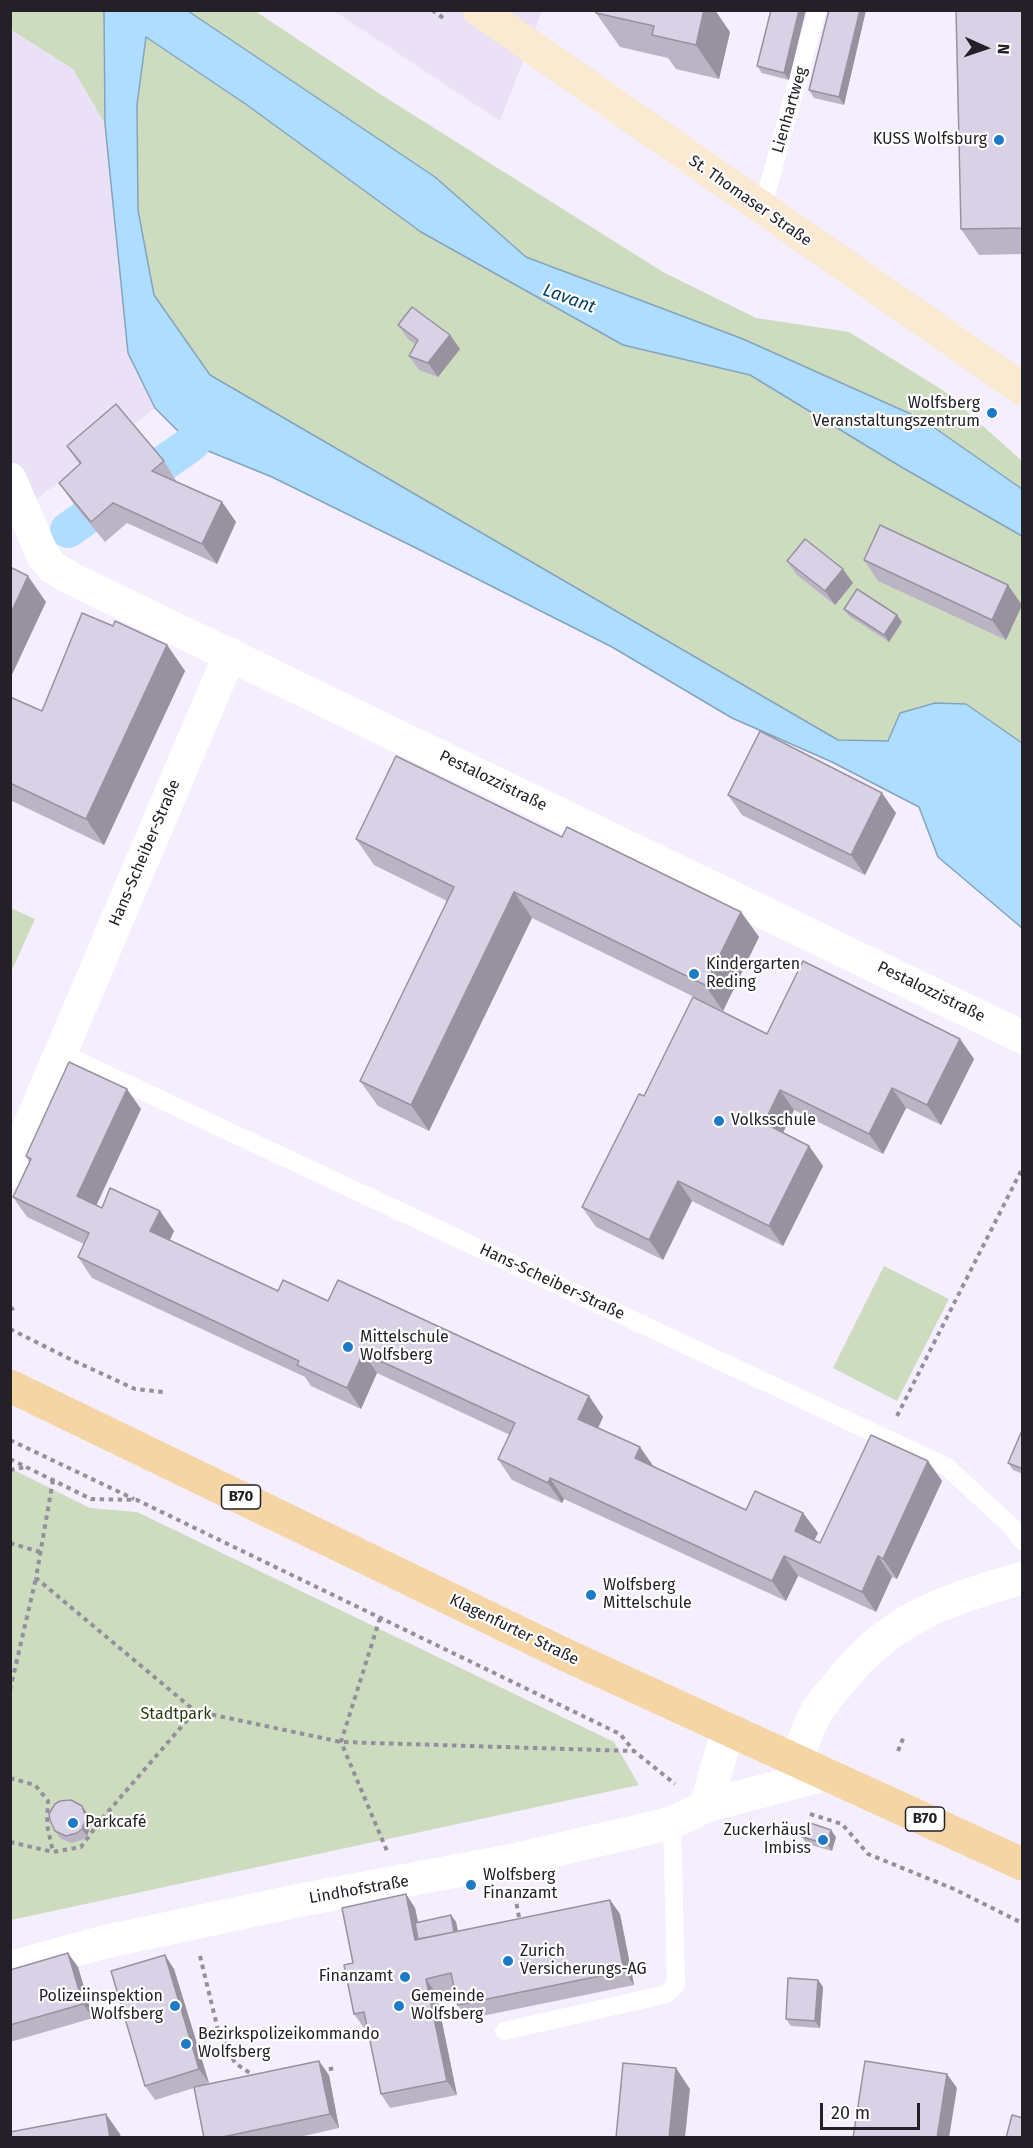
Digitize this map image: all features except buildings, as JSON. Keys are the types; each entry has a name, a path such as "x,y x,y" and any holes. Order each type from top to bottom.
{"main road":[{"name":"St. Thomaser Straße","path":"479,10 1023,389"},
{"name":"Klagenfurter Straße","path":"10,1386 570,1658 1023,1863"}],"street":[{"name":"Pestalozzistraße","path":"10,479 43,556 52,567 72,579 1023,1037"},
{"name":"Hans-Scheiber-Straße","path":"10,1172 230,654"},
{"path":"797,1759 817,1712 852,1665 889,1633 923,1612 968,1594 1023,1578"},
{"path":"706,1806 728,1729"},
{"name":"Lindhofstraße","path":"10,1968 104,1942 192,1923 509,1861 672,1822 706,1806 827,1774"}],"lane":[{"name":"Lienhartweg","path":"762,209 817,10"},
{"name":"Hans-Scheiber-Straße","path":"61,1053 947,1467 1012,1527 1023,1541"},
{"path":"504,2031 667,1994 676,1985 672,1822"}],"path":[{"path":"886,1438 1023,1169"},
{"path":"10,1329 135,1389 163,1392"},
{"path":"10,1440 620,1734 634,1751 659,1772 706,1806"},
{"path":"10,1460 91,1499 137,1500"},
{"path":"10,1470 26,1467"},
{"path":"10,1690 12,1673 36,1578 52,1480"},
{"path":"10,1543 40,1552"},
{"path":"36,1578 195,1711 341,1742 634,1751"},
{"path":"380,1618 341,1742 400,1882"},
{"path":"10,1842 53,1852 81,1847 100,1821 195,1711"},
{"path":"898,1751 904,1736"},
{"path":"10,1778 35,1785 48,1801 47,1825 53,1852"},
{"path":"801,1815 811,1814 842,1824 867,1854 954,1889 1023,1923"},
{"path":"509,1861 521,1926 511,1928"},
{"path":"192,1923 218,2030 235,2063 255,2077 266,2078"},
{"path":"312,2072 335,2068"}],"shaded area":[{"path":"334,11 542,11 500,121"},
{"path":"10,30 73,69 105,124 128,353 155,408 30,504 10,502"}],"green space":[{"path":"10,11 104,11 105,124 73,69 11,30"},
{"path":"188,11 255,11 380,94 663,272 756,318 849,332 944,391 1022,461 1022,489 922,419 743,339 526,257 435,177"},
{"path":"146,37 247,105 421,232 623,345 750,375 903,468 1022,536 1022,743 966,704 935,703 900,713 888,741 838,740 210,375 154,295 138,210 137,105"},
{"path":"11,908 35,919 11,972"},
{"path":"884,1266 949,1299 897,1401 833,1368"},
{"name":"Stadtpark","path":"10,1468 90,1508 137,1512 614,1742 639,1785 11,1920"}],"water":[{"name":"Lavant","path":"104,11 188,11 435,177 526,257 743,339 922,419 1022,489 1022,536 903,468 750,375 623,345 421,232 247,105 146,37 137,105 138,210 154,295 210,375 838,740 888,741 900,713 935,703 966,704 1022,743 1022,928 938,857 919,807 832,762 732,718 612,647 414,547 272,477 191,444 155,408 128,353 105,124"}],"waterway":[{"path":"68,530 191,444 217,414"}],"place":[{"name":"KUSS Wolfsburg","path":"999,140"},
{"name":"Wolfsberg Veranstaltungszentrum","path":"992,413"},
{"name":"Kindergarten Reding","path":"694,974"},
{"name":"Volksschule","path":"719,1121"},
{"name":"Mittelschule Wolfsberg","path":"348,1347"},
{"name":"Wolfsberg Mittelschule","path":"591,1595"},
{"name":"Parkcafé","path":"73,1823"},
{"name":"Zuckerhäusl Imbiss","path":"823,1840"},
{"name":"Wolfsberg Finanzamt","path":"471,1885"},
{"name":"Zurich Versicherungs-AG","path":"508,1961"},
{"name":"Finanzamt","path":"405,1977"},
{"name":"Polizeiinspektion Wolfsberg","path":"175,2006"},
{"name":"Gemeinde Wolfsberg","path":"399,2006"},
{"name":"Bezirkspolizeikommando Wolfsberg","path":"186,2044"}]}
